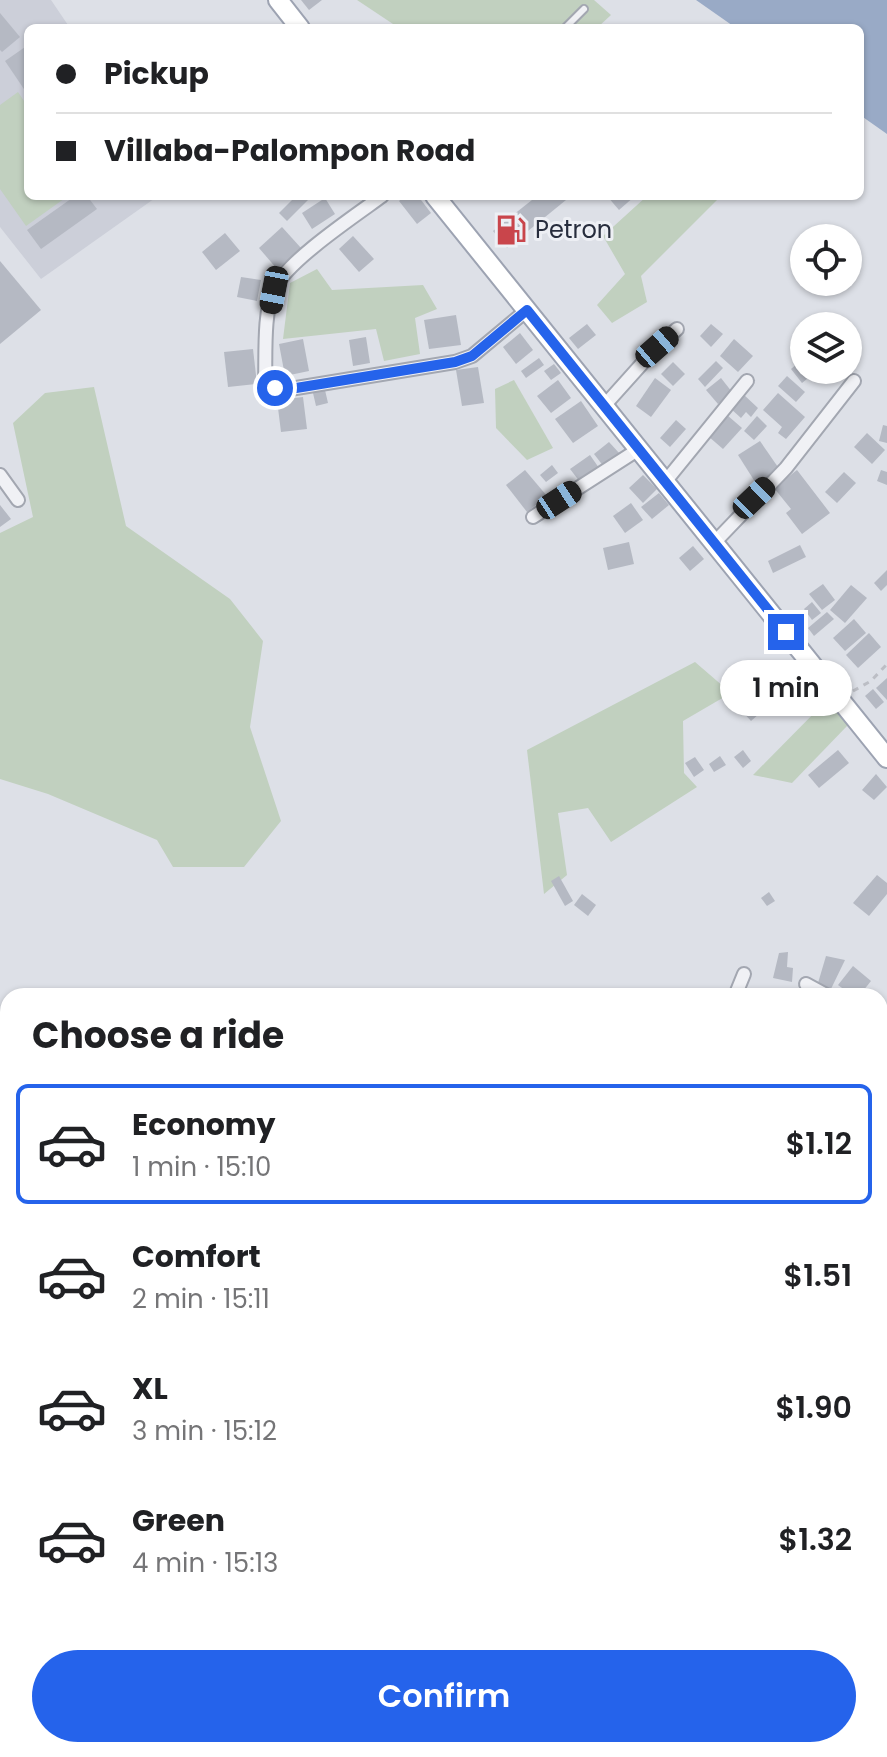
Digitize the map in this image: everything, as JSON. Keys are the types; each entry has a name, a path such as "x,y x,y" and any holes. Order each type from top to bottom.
{"main road":[{"path":"278,0 297,24"},
{"path":"438,200 887,758"}],"street":[{"path":"376,200 340,226 289,270 274,290 268,321 265,383 275,388 290,389 455,362 472,356 527,310"},
{"path":"604,406 677,329"},
{"path":"665,482 747,381"},
{"path":"714,543 786,468 852,384"},
{"path":"533,517 639,449"},
{"path":"0,475 18,500"},
{"path":"738,988 744,974"},
{"path":"806,984 813,988"}],"lane":[{"path":"569,24 584,9"}],"path":[{"path":"839,698 871,681 887,664"}],"shaded area":[{"path":"0,0 51,0 67,24 24,24 24,200 152,200 41,279 0,227"}],"green space":[{"path":"357,0 594,0 611,15 601,24 393,24"},
{"path":"18,92 24,101 24,200 62,200 26,226 0,189 0,105"},
{"path":"643,200 717,200 641,276 647,302 612,323 597,305 625,274 603,236"},
{"path":"317,269 332,290 423,285 437,309 415,318 420,354 384,361 376,329 283,339 290,283"},
{"path":"514,380 553,448 527,460 496,428 495,389"},
{"path":"94,387 126,526 230,599 263,641 250,727 281,821 244,867 173,867 157,840 48,794 0,779 0,533 33,517 13,423 45,393"},
{"path":"695,662 731,693 683,721 684,773 697,787 611,842 588,808 558,813 567,875 544,894 527,750"},
{"path":"827,700 848,725 792,783 753,775"}],"water":[{"path":"696,0 887,0 887,134 864,118 864,24 730,24"}],"building":[{"path":"301,0 322,0 309,10"},
{"path":"0,13 20,37 2,52 0,50"},
{"path":"24,48 24,89 5,61"},
{"path":"69,200 90,200 97,209 41,249 27,230"},
{"path":"292,200 308,200 287,221 279,213"},
{"path":"326,200 335,214 312,229 302,213"},
{"path":"421,200 431,213 417,224 399,201"},
{"path":"532,200 566,200 507,248 493,231"},
{"path":"610,200 630,200 619,210"},
{"path":"282,227 301,248 277,269 259,248"},
{"path":"225,233 240,251 216,270 202,252"},
{"path":"353,236 374,259 359,272 339,249"},
{"path":"0,261 41,310 0,344"},
{"path":"241,277 261,280 257,301 237,297"},
{"path":"456,315 461,345 429,349 424,320"},
{"path":"587,324 596,335 578,349 569,338"},
{"path":"711,324 723,334 711,347 700,336"},
{"path":"520,333 533,350 516,364 503,347"},
{"path":"366,337 370,363 353,366 349,340"},
{"path":"303,339 309,371 285,376 279,344"},
{"path":"734,339 753,356 738,372 720,356"},
{"path":"253,349 257,384 228,387 224,352"},
{"path":"539,358 544,365 526,378 521,371"},
{"path":"716,361 723,368 705,387 698,379"},
{"path":"673,362 685,374 673,386 661,374"},
{"path":"554,364 561,373 551,380 544,371"},
{"path":"478,367 484,403 462,406 456,370"},
{"path":"787,376 790,384 796,384 805,392 796,402 778,386"},
{"path":"655,378 671,390 651,417 636,406"},
{"path":"721,378 732,392 718,404 706,390"},
{"path":"558,380 571,398 551,413 537,396"},
{"path":"325,390 328,403 316,406 313,393"},
{"path":"778,393 805,417 786,439 778,433 782,427 763,410"},
{"path":"743,394 758,408 751,417 746,412 741,418 730,408"},
{"path":"303,397 307,429 281,432 277,400"},
{"path":"581,401 598,426 573,443 555,419"},
{"path":"727,415 742,428 723,449 708,436"},
{"path":"757,416 767,426 754,440 744,431"},
{"path":"676,420 686,429 670,447 660,438"},
{"path":"883,425 887,426 887,443 879,441"},
{"path":"867,433 885,450 872,464 854,447"},
{"path":"760,441 780,470 757,485 738,455"},
{"path":"609,442 620,454 604,467 594,454"},
{"path":"590,455 599,468 580,482 570,469"},
{"path":"552,465 558,473 546,482 540,475"},
{"path":"525,470 547,496 527,512 506,485"},
{"path":"797,470 830,513 802,534 786,513 791,509 774,488"},
{"path":"881,470 887,472 887,485 877,481"},
{"path":"844,472 856,483 837,503 825,492"},
{"path":"643,475 657,489 643,503 629,488"},
{"path":"659,493 669,505 652,519 641,507"},
{"path":"631,503 643,520 625,533 613,516"},
{"path":"0,505 11,519 0,527"},
{"path":"629,542 634,564 608,570 603,548"},
{"path":"800,545 806,557 773,573 768,561"},
{"path":"693,546 704,559 690,571 679,558"},
{"path":"887,570 887,585 881,591 874,583"},
{"path":"823,584 835,600 822,610 809,594"},
{"path":"851,585 867,598 845,623 830,610"},
{"path":"812,602 821,613 812,620 804,609"},
{"path":"827,612 834,619 814,636 808,628"},
{"path":"854,619 866,633 845,651 833,638"},
{"path":"869,633 881,647 858,668 846,655"},
{"path":"794,661 806,678 794,687 782,669"},
{"path":"781,675 790,686 783,692 774,681"},
{"path":"887,678 887,700 876,688"},
{"path":"808,684 815,696 801,705 793,693"},
{"path":"873,689 884,702 876,709 865,696"},
{"path":"749,702 759,714 751,721 740,709"},
{"path":"743,750 751,761 743,768 734,757"},
{"path":"838,750 849,763 819,788 808,775"},
{"path":"720,756 726,765 714,772 709,764"},
{"path":"695,757 704,770 694,777 685,763"},
{"path":"876,774 887,787 874,800 862,790"},
{"path":"877,875 887,883 887,894 869,916 853,903"},
{"path":"559,876 573,901 565,906 551,881"},
{"path":"769,892 775,901 767,906 761,898"},
{"path":"582,894 596,905 588,916 574,905"},
{"path":"788,952 787,967 793,968 792,982 773,978 779,953"},
{"path":"826,956 845,960 831,988 818,983"},
{"path":"853,966 871,981 865,988 842,988 838,985"}],"place":[{"name":"Petron","path":"511,230"}],"route":[{"path":"275,388 290,389 455,362 472,356 527,310 786,632"}]}
